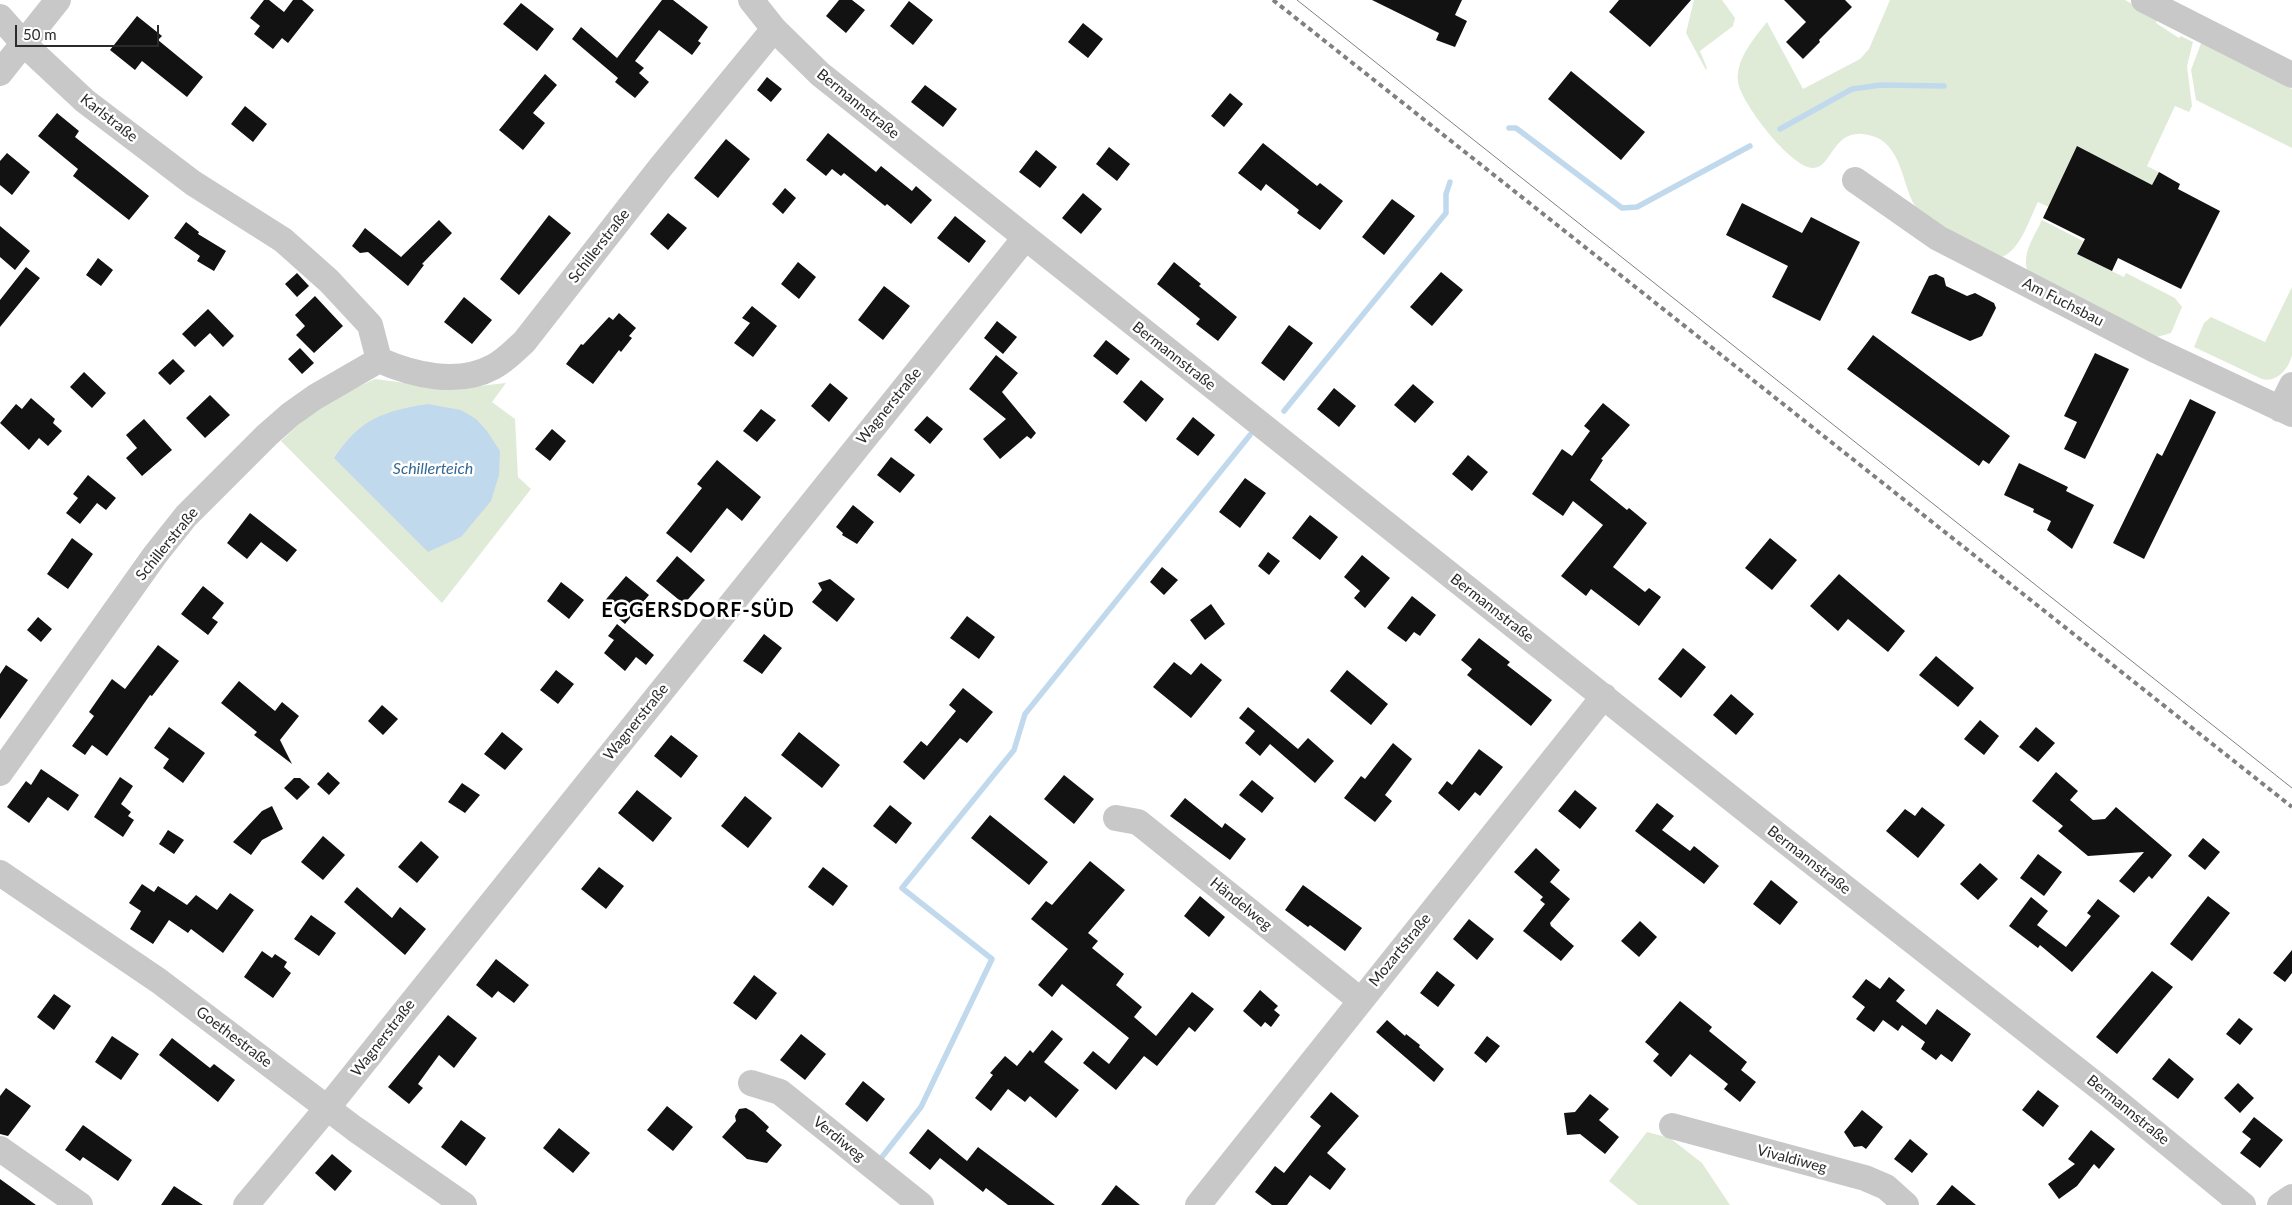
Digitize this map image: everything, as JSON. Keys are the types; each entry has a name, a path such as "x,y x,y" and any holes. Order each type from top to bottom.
{"street":[{"path":"0,73 58,0"},
{"name":"Bermannstraße","path":"751,0 774,29 820,74 2109,1095 2243,1205"},
{"path":"2144,0 2292,74"},
{"name":"Karlstraße","path":"0,17 24,44 85,101 193,183 283,240 328,281 370,325 379,360"},
{"name":"Schillerstraße","path":"0,773 155,554 186,516 261,441 314,396 379,360 396,368 424,375 447,377 479,373 507,358 524,342 660,168 774,29"},
{"name":"Am Fuchsbau","path":"1855,180 1938,238 2153,349 2286,412 2292,385"},
{"name":"Wagnerstraße","path":"246,1205 328,1107 1025,238"},
{"name":"Mozartstraße","path":"1198,1205 1604,696"},
{"name":"Händelweg","path":"1116,818 1138,822 1360,1000"},
{"name":"Goethestraße","path":"0,873 159,981 328,1107 464,1205"},
{"name":"Verdiweg","path":"751,1083 780,1092 921,1205"},
{"name":"Vivaldiweg","path":"1672,1126 1865,1178 1886,1187 1906,1205"},
{"path":"0,1149 80,1205"},
{"path":"2280,1205 2292,1197"}],"green space":[{"path":"1694,0 1722,0 1735,18 1733,26 1700,51 1707,68 1706,70 1686,33"},
{"path":"1890,0 2125,0 2158,18 2156,23 2179,38 2181,36 2193,42 2187,66 2192,106 2189,112 2175,106 2147,166 2159,172 2152,185 2049,207 2038,202 2016,246 2002,257 1993,259 1915,206 1895,156 1884,142 1879,139 1863,134 1845,138 1824,162 1813,168 1792,158 1768,133 1741,92 1738,74 1747,49 1767,22 1803,89 1860,59 1869,49"},
{"path":"2203,38 2292,89 2292,148 2196,100 2191,70"},
{"path":"2042,220 2083,241 2077,254 2124,277 2126,273 2175,298 2182,307 2171,333 2157,337 2028,272 2026,265 2027,252"},
{"path":"2292,287 2292,355 2285,370 2277,377 2267,380 2262,379 2194,347 2204,323 2211,317 2265,342"},
{"path":"375,379 452,389 506,383 492,402 515,419 518,477 531,489 442,603 281,441 321,404"},
{"path":"1647,1132 1670,1138 1702,1163 1730,1205 1638,1205 1609,1181"}],"water":[{"name":"Schillerteich","path":"428,404 461,410 476,419 487,431 500,451 499,475 491,501 461,537 428,552 334,458 353,434 374,419 398,410"}],"building":[{"path":"264,0 269,0 284,12 293,0 302,0 314,10 288,43 282,38 273,49 254,34 260,26 250,18"},
{"path":"662,0 673,0 708,27 698,41 701,43 692,55 659,30 635,61 644,68 639,73 649,82 635,98 615,82 618,78 572,39 581,27 617,58"},
{"path":"839,0 852,0 865,10 846,33 826,16"},
{"path":"1372,0 1462,0 1455,15 1467,21 1455,47 1436,40 1439,33"},
{"path":"1619,0 1691,0 1650,47 1609,12"},
{"path":"1784,0 1845,0 1852,7 1803,59 1786,42 1806,22"},
{"path":"909,1 933,20 913,45 890,26"},
{"path":"521,3 554,29 537,51 503,24"},
{"path":"137,16 162,36 158,40 203,77 187,97 142,61 135,70 110,50"},
{"path":"1083,23 1103,39 1088,58 1068,42"},
{"path":"1571,71 1645,132 1621,160 1548,99"},
{"path":"545,74 557,85 533,113 545,123 523,150 499,130"},
{"path":"767,77 782,89 771,102 757,90"},
{"path":"925,85 957,109 943,127 911,102"},
{"path":"1230,93 1243,104 1224,127 1211,116"},
{"path":"245,106 267,124 253,142 231,124"},
{"path":"57,113 79,131 75,137 149,196 129,220 73,176 78,169 38,136"},
{"path":"828,133 876,172 881,166 912,191 916,186 932,200 911,224 844,173 841,176 832,169 826,176 806,160"},
{"path":"726,139 750,159 718,198 694,178"},
{"path":"1263,143 1317,186 1320,183 1343,201 1320,230 1297,213 1299,210 1266,184 1261,191 1238,173"},
{"path":"2077,146 2152,185 2159,172 2180,184 2178,189 2220,211 2181,289 2118,258 2112,271 2077,254 2085,239 2043,218"},
{"path":"1109,147 1130,164 1117,181 1096,164"},
{"path":"1036,150 1057,167 1040,188 1019,172"},
{"path":"7,153 30,172 12,195 0,185 0,161"},
{"path":"785,188 796,198 783,214 772,204"},
{"path":"1083,193 1102,209 1081,234 1062,218"},
{"path":"1392,199 1415,216 1384,255 1362,237"},
{"path":"1742,203 1802,233 1811,217 1860,242 1820,321 1772,297 1788,266 1726,235"},
{"path":"668,213 687,228 668,250 650,234"},
{"path":"549,215 571,233 519,295 500,279"},
{"path":"955,216 986,241 969,263 937,238"},
{"path":"439,220 452,233 422,264 424,265 408,286 368,252 360,253 352,246 365,228 401,257"},
{"path":"186,222 199,232 198,234 226,251 214,271 197,261 200,256 174,238"},
{"path":"0,226 30,251 15,270 0,257"},
{"path":"98,258 113,270 101,286 86,275"},
{"path":"798,262 816,277 799,299 781,284"},
{"path":"1174,262 1201,284 1199,286 1237,317 1218,341 1196,324 1200,319 1157,284"},
{"path":"26,267 40,278 0,327 0,300"},
{"path":"1441,272 1463,290 1432,326 1410,307"},
{"path":"297,273 309,286 297,297 285,284"},
{"path":"1936,274 1944,278 1946,286 1967,296 1975,293 1994,303 1996,308 1982,336 1970,341 1911,313 1929,276"},
{"path":"884,286 910,306 883,340 858,320"},
{"path":"315,296 343,326 314,353 296,335 305,326 295,315"},
{"path":"464,297 492,320 472,344 444,322"},
{"path":"752,306 777,326 753,357 734,343 750,323 742,318"},
{"path":"208,309 234,336 223,347 210,333 195,347 182,334"},
{"path":"619,313 636,328 629,336 632,338 621,352 619,350 593,384 566,364 581,344 583,345 609,317 613,320"},
{"path":"997,321 1017,337 1003,354 984,338"},
{"path":"1289,325 1313,343 1284,381 1261,363"},
{"path":"1873,335 2010,436 1989,464 1983,460 1979,466 1847,369"},
{"path":"1106,340 1130,359 1117,375 1093,356"},
{"path":"300,348 314,363 302,374 288,359"},
{"path":"2095,353 2129,369 2085,459 2064,449 2077,422 2064,416"},
{"path":"996,355 1018,373 1002,392 1036,433 1031,439 1027,436 1000,459 983,439 1006,419 969,389"},
{"path":"173,359 185,371 170,385 158,373"},
{"path":"84,372 106,393 92,408 70,387"},
{"path":"1141,380 1164,399 1146,422 1123,402"},
{"path":"830,383 848,398 829,422 811,406"},
{"path":"1413,384 1434,402 1415,423 1394,405"},
{"path":"1334,388 1356,406 1339,427 1317,409"},
{"path":"210,395 230,415 205,438 186,418"},
{"path":"31,398 55,419 53,423 62,431 48,446 39,438 29,450 0,423 16,404 22,409"},
{"path":"2190,399 2216,412 2144,559 2113,543 2157,453 2162,456"},
{"path":"1603,403 1630,425 1601,459 1603,460 1590,480 1627,510 1629,508 1647,523 1613,567 1645,592 1649,588 1661,597 1639,626 1591,589 1586,596 1561,576 1603,525 1573,501 1563,516 1532,494 1562,449 1572,456 1590,431 1584,426"},
{"path":"761,409 776,420 757,442 743,431"},
{"path":"927,416 943,429 930,444 914,430"},
{"path":"1193,417 1215,435 1198,456 1176,439"},
{"path":"144,419 172,450 142,476 126,458 137,448 126,435"},
{"path":"552,429 566,441 550,461 535,449"},
{"path":"1468,455 1488,472 1472,491 1452,474"},
{"path":"891,457 915,475 900,493 877,475"},
{"path":"717,460 761,497 742,521 727,508 691,553 666,533 702,488 697,484"},
{"path":"2019,463 2068,487 2066,491 2094,505 2072,549 2047,530 2051,521 2033,512 2034,509 2004,495"},
{"path":"88,475 116,498 106,510 97,503 80,524 66,513 78,498 73,494"},
{"path":"1245,478 1266,493 1240,528 1219,512"},
{"path":"853,505 874,522 857,544 842,535 843,533 836,527"},
{"path":"250,513 297,550 287,562 261,542 247,559 227,543"},
{"path":"1310,515 1338,537 1320,560 1292,538"},
{"path":"72,538 93,554 68,589 47,574"},
{"path":"1770,538 1797,560 1772,590 1745,568"},
{"path":"1268,552 1280,561 1269,575 1258,566"},
{"path":"1362,555 1390,578 1365,608 1354,598 1360,591 1344,577"},
{"path":"677,556 705,580 684,604 656,581"},
{"path":"1162,567 1178,580 1164,595 1150,582"},
{"path":"1839,574 1905,631 1888,652 1848,619 1838,631 1810,606"},
{"path":"626,576 649,595 625,624 602,604"},
{"path":"830,579 855,599 837,622 812,602 822,590 818,583"},
{"path":"561,582 584,600 569,619 547,601"},
{"path":"203,586 224,603 212,618 218,622 208,635 181,614"},
{"path":"1412,596 1436,615 1420,636 1414,632 1406,642 1387,628"},
{"path":"1211,604 1225,624 1205,640 1190,620"},
{"path":"967,616 995,637 979,659 950,638"},
{"path":"38,617 52,629 41,642 27,630"},
{"path":"617,624 654,655 646,665 636,657 625,671 604,653 614,640 608,636"},
{"path":"764,634 782,648 762,674 743,661"},
{"path":"1479,638 1510,662 1507,665 1552,700 1531,726 1467,675 1472,669 1461,660"},
{"path":"158,645 179,661 152,696 150,695 107,756 92,745 85,755 72,746 94,716 89,712 112,679 125,689"},
{"path":"1683,648 1706,667 1681,698 1658,679"},
{"path":"1936,656 1974,688 1958,707 1919,675"},
{"path":"1174,662 1191,675 1201,663 1222,680 1191,718 1153,687"},
{"path":"6,665 28,680 0,719 0,674"},
{"path":"556,670 574,684 558,704 540,690"},
{"path":"1347,670 1388,704 1371,725 1330,691"},
{"path":"239,681 275,711 282,702 299,716 280,740 292,764 254,735 257,732 221,703"},
{"path":"963,688 993,712 967,743 960,738 924,780 903,762 921,741 927,746 956,711 949,705"},
{"path":"1731,694 1754,714 1736,735 1713,715"},
{"path":"382,705 398,719 383,735 368,721"},
{"path":"1248,707 1298,749 1308,738 1334,761 1315,783 1270,744 1260,756 1245,743 1255,731 1239,718"},
{"path":"1980,720 1999,736 1984,755 1964,739"},
{"path":"169,727 205,753 183,783 163,768 169,759 154,748"},
{"path":"2036,727 2055,743 2038,762 2019,747"},
{"path":"502,732 523,749 505,770 484,754"},
{"path":"799,732 840,765 822,788 781,755"},
{"path":"671,735 698,756 681,778 654,756"},
{"path":"1393,743 1412,759 1385,795 1392,801 1375,822 1344,798 1361,776 1365,779"},
{"path":"1479,749 1503,767 1480,796 1475,792 1459,811 1438,793 1447,781 1452,785"},
{"path":"41,769 79,795 68,811 48,797 29,823 7,807 26,781 31,785"},
{"path":"328,772 340,783 329,795 317,784"},
{"path":"2056,772 2078,791 2070,800 2093,820 2105,819 2116,807 2172,855 2152,879 2149,876 2134,893 2119,881 2144,852 2088,856 2058,831 2063,826 2032,801"},
{"path":"1064,775 1094,799 1074,824 1044,799"},
{"path":"120,777 133,786 121,804 131,812 128,816 134,820 123,837 94,817"},
{"path":"294,778 300,778 310,787 297,800 284,788"},
{"path":"1252,780 1274,798 1262,813 1239,795"},
{"path":"462,783 480,795 465,813 448,802"},
{"path":"637,790 672,818 653,842 618,813"},
{"path":"1575,790 1597,808 1580,829 1558,811"},
{"path":"745,796 772,818 748,848 721,826"},
{"path":"1185,798 1222,828 1225,823 1246,839 1230,860 1170,816"},
{"path":"1657,803 1674,816 1662,830 1690,851 1694,846 1719,866 1704,884 1635,831"},
{"path":"890,805 912,823 896,844 873,826"},
{"path":"272,806 283,829 262,840 251,855 233,842 262,811"},
{"path":"1922,807 1945,825 1918,858 1886,831 1905,809 1915,816"},
{"path":"990,815 1048,862 1029,885 971,838"},
{"path":"168,830 184,840 174,854 159,844"},
{"path":"323,836 345,855 323,880 301,862"},
{"path":"2203,838 2220,852 2205,870 2188,856"},
{"path":"421,841 439,857 417,883 398,867"},
{"path":"1536,848 1560,870 1550,882 1570,899 1550,923 1574,946 1561,961 1523,931 1545,904 1540,900 1543,897 1514,872"},
{"path":"2038,854 2062,872 2044,896 2020,878"},
{"path":"1090,861 1125,890 1088,933 1098,941 1092,948 1124,974 1116,985 1142,1007 1134,1017 1156,1036 1192,992 1214,1009 1195,1032 1189,1027 1157,1066 1144,1056 1116,1090 1083,1063 1093,1051 1109,1064 1129,1038 1062,984 1052,997 1038,985 1068,949 1031,919 1046,901 1052,905"},
{"path":"1980,863 1998,879 1978,900 1960,884"},
{"path":"599,867 624,886 606,909 581,889"},
{"path":"823,867 848,886 833,906 808,887"},
{"path":"1771,880 1798,902 1780,925 1753,904"},
{"path":"142,884 154,892 158,886 187,905 196,895 217,910 230,893 254,910 223,953 191,929 188,933 169,920 153,944 130,929 141,911 129,903"},
{"path":"1303,885 1362,928 1345,951 1310,925 1308,927 1285,910"},
{"path":"357,887 392,918 400,907 426,929 405,955 344,902"},
{"path":"1200,896 1225,917 1209,937 1184,916"},
{"path":"2208,896 2230,913 2192,961 2170,944"},
{"path":"2031,897 2048,911 2037,925 2066,947 2091,916 2087,913 2098,899 2120,916 2072,972 2040,945 2038,948 2009,926"},
{"path":"311,915 336,933 319,956 294,939"},
{"path":"1469,919 1494,939 1477,960 1453,939"},
{"path":"1640,921 1657,937 1639,957 1621,941"},
{"path":"2292,950 2292,973 2285,982 2273,973"},
{"path":"262,951 272,958 275,954 287,962 284,967 291,973 273,998 244,977"},
{"path":"496,959 529,985 514,1003 498,991 492,998 476,985"},
{"path":"1437,971 1455,985 1438,1007 1420,993"},
{"path":"2152,971 2173,987 2117,1054 2096,1037"},
{"path":"754,975 777,993 756,1020 733,1003"},
{"path":"1889,977 1905,990 1896,1001 1926,1025 1937,1009 1971,1034 1952,1062 1941,1054 1936,1060 1921,1049 1925,1042 1902,1025 1898,1031 1883,1020 1874,1032 1856,1019 1865,1007 1852,997 1866,979 1880,989"},
{"path":"1260,990 1278,1006 1274,1010 1280,1015 1271,1027 1265,1022 1261,1027 1243,1011"},
{"path":"54,994 71,1006 54,1030 37,1017"},
{"path":"1680,1001 1712,1027 1709,1031 1747,1062 1741,1070 1756,1082 1740,1102 1724,1089 1728,1084 1690,1054 1671,1077 1653,1061 1659,1054 1645,1042"},
{"path":"448,1015 477,1038 454,1068 439,1055 418,1084 423,1088 409,1104 388,1087"},
{"path":"2239,1018 2253,1029 2240,1045 2226,1034"},
{"path":"1387,1020 1405,1036 1406,1034 1420,1045 1419,1047 1444,1069 1434,1082 1376,1032"},
{"path":"1052,1030 1063,1039 1044,1062 1079,1090 1056,1118 1030,1096 1025,1102 1008,1089 991,1111 975,1098 993,1075 990,1073 1005,1056 1017,1066 1030,1050 1033,1053"},
{"path":"801,1034 826,1054 805,1080 780,1060"},
{"path":"112,1036 139,1054 121,1080 95,1062"},
{"path":"1487,1036 1500,1046 1486,1063 1474,1053"},
{"path":"172,1038 210,1068 214,1064 235,1080 218,1102 159,1055"},
{"path":"2169,1058 2194,1079 2178,1099 2152,1079"},
{"path":"863,1081 885,1099 867,1122 845,1104"},
{"path":"2238,1083 2254,1098 2240,1113 2224,1098"},
{"path":"6,1088 31,1106 8,1136 0,1134 0,1096"},
{"path":"2038,1090 2059,1106 2043,1127 2022,1110"},
{"path":"1331,1092 1359,1116 1327,1153 1346,1169 1330,1190 1310,1175 1287,1205 1272,1205 1255,1192 1275,1166 1284,1173 1321,1126 1310,1117"},
{"path":"1590,1094 1609,1109 1599,1120 1619,1137 1605,1154 1580,1134 1567,1135 1564,1113 1575,1112"},
{"path":"667,1106 693,1127 673,1151 647,1130"},
{"path":"746,1108 769,1127 766,1131 782,1145 767,1163 747,1159 722,1137 736,1121 735,1116 739,1109"},
{"path":"1862,1110 1883,1127 1866,1149 1862,1146 1854,1147 1844,1132"},
{"path":"2254,1117 2283,1140 2260,1168 2240,1153 2251,1139 2242,1132"},
{"path":"461,1120 486,1138 466,1166 441,1147"},
{"path":"83,1125 132,1160 118,1181 83,1157 80,1161 65,1150"},
{"path":"559,1128 590,1153 573,1173 543,1148"},
{"path":"928,1129 967,1161 978,1147 1055,1205 1008,1205 986,1188 983,1192 940,1158 930,1170 909,1153"},
{"path":"2091,1130 2115,1149 2099,1169 2094,1164 2077,1186 2059,1199 2048,1184 2075,1164 2068,1159"},
{"path":"1910,1139 1928,1154 1912,1173 1894,1159"},
{"path":"332,1154 352,1171 335,1191 315,1173"},
{"path":"0,1179 36,1205 0,1205"},
{"path":"1116,1185 1140,1205 1101,1205"},
{"path":"1952,1185 1976,1205 1936,1205"},
{"path":"174,1186 203,1205 161,1205"}],"waterway":[{"path":"1780,129 1852,89 1881,85 1944,86"},
{"path":"1509,128 1516,128 1622,208 1637,207 1750,146"},
{"path":"1284,411 1446,213 1446,194 1450,182"},
{"path":"882,1157 921,1107 992,959 902,888 1014,750 1025,714 1250,435"}],"tram line":[{"path":"1297,0 2292,788"}],"railway":[{"path":"1273,0 2292,807"}],"district":[{"name":"EGGERSDORF-SÜD","path":"698,611"}]}
